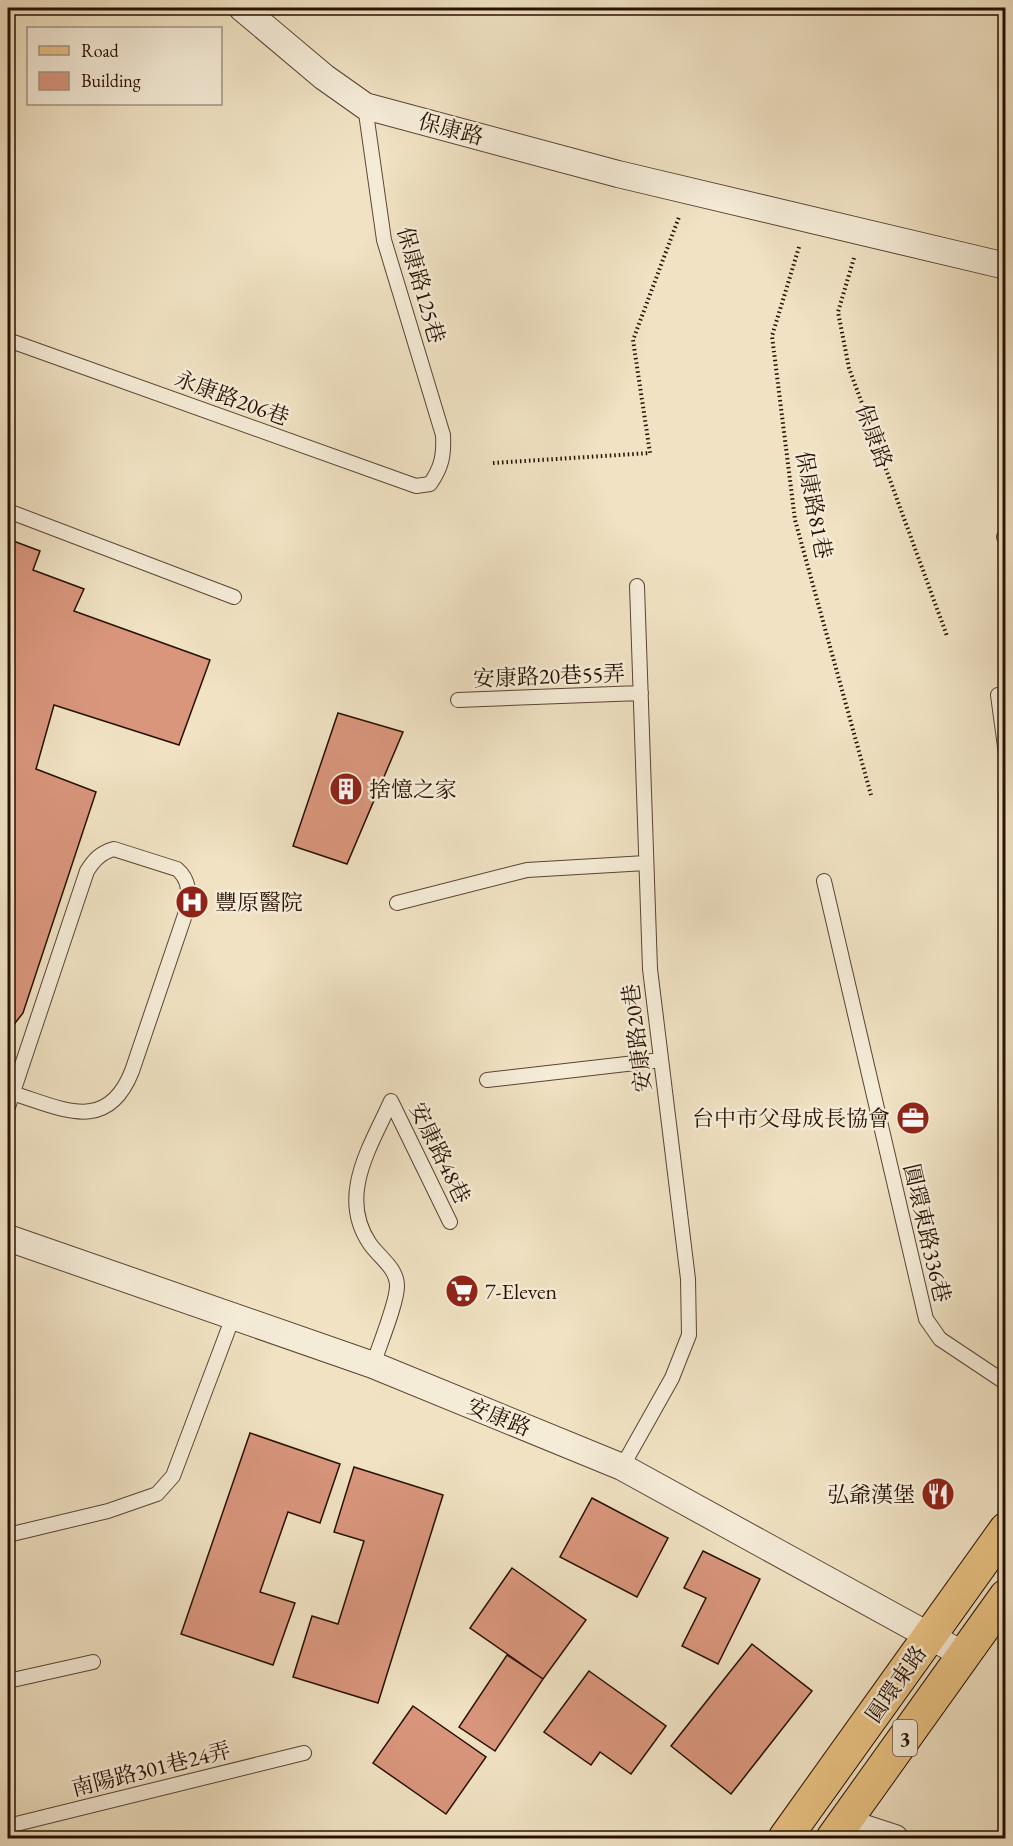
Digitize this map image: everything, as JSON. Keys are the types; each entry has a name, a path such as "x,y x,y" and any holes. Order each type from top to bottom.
{"main road":[{"name":"圓環東路","path":"785,1839 1005,1529"},
{"name":"圓環東路","path":"839,1830 1005,1596"}],"street":[{"name":"保康路","path":"242,8 324,77 365,106 689,191 1005,266"},
{"name":"安康路","path":"8,1238 373,1365 622,1467 964,1655"},
{"path":"839,1830 895,1839"}],"lane":[{"name":"保康路125巷","path":"365,106 384,240 443,435 444,458 438,472"},
{"name":"永康路206巷","path":"8,340 416,486 430,484 438,472"},
{"path":"8,511 234,597"},
{"name":"安康路20巷","path":"622,1467 672,1378 689,1335 688,1279 650,969 638,586"},
{"name":"安康路20巷55弄","path":"458,700 641,693"},
{"path":"998,695 1005,754"},
{"path":"8,1107 12,1093 13,1071 87,871 99,855 114,849 177,869 184,874 189,889 187,909 123,1092 96,1112 78,1113 12,1093"},
{"path":"397,903 527,870 646,864"},
{"name":"圓環東路336巷","path":"824,881 926,1319 940,1339 1005,1383"},
{"path":"487,1080 661,1059"},
{"name":"安康路48巷","path":"373,1365 397,1287 395,1273 369,1243 360,1225 356,1202 357,1179 391,1101 450,1222"},
{"path":"8,1535 108,1511 157,1494 173,1476 233,1317"},
{"path":"8,1681 93,1662"},
{"name":"南陽路301巷24弄","path":"8,1827 304,1753"}],"path":[{"path":"493,463 650,453 633,340 689,191"},
{"name":"保康路81巷","path":"807,220 772,336 795,520 871,795"},
{"name":"保康路","path":"862,233 838,312 849,368 947,636"}],"building":[{"path":"8,539 40,551 33,570 84,589 74,611 210,660 179,745 54,705 36,769 96,792 23,1013 8,1032"},
{"name":"捨憶之家","path":"338,713 403,732 347,864 293,846"},
{"path":"250,1433 340,1464 320,1523 288,1512 260,1592 295,1603 273,1665 181,1634"},
{"path":"354,1467 443,1495 378,1703 293,1677 312,1616 338,1624 364,1541 334,1532"},
{"path":"592,1498 668,1538 637,1597 560,1557"},
{"path":"703,1551 760,1579 718,1664 682,1646 706,1598 684,1588"},
{"path":"512,1568 586,1620 543,1679 470,1628"},
{"path":"752,1644 812,1691 731,1794 671,1746"},
{"path":"507,1655 543,1679 495,1751 459,1727"},
{"path":"589,1671 666,1726 631,1774 600,1752 591,1765 544,1732"},
{"path":"413,1706 486,1757 446,1814 373,1763"}],"place":[{"name":"捨憶之家","path":"346,789"},
{"name":"豐原醫院","path":"192,902"},
{"name":"台中市父母成長協會","path":"913,1118"},
{"name":"7-Eleven","path":"462,1291"},
{"name":"弘爺漢堡","path":"938,1494"}]}
